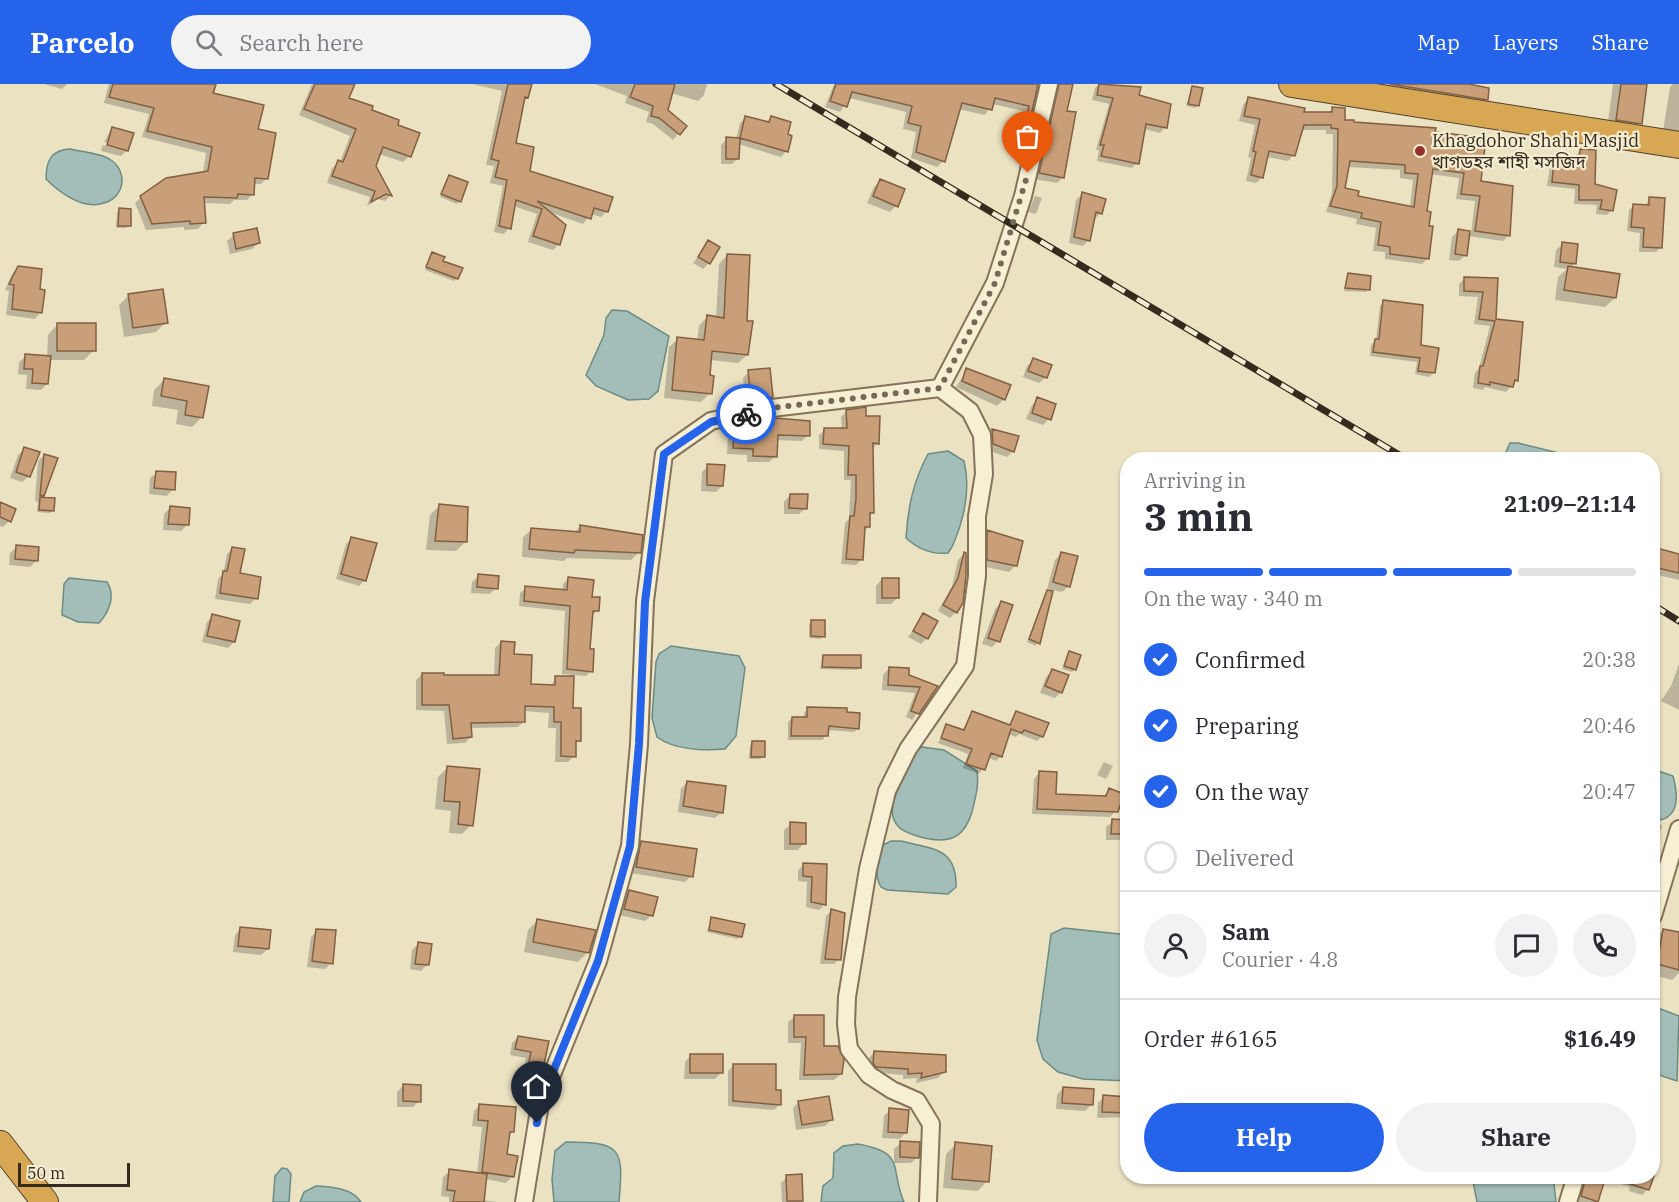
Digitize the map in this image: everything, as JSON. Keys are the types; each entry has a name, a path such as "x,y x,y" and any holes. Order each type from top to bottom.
{"highway":[{"path":"1292,84 1679,145"},
{"path":"0,1144 45,1202"}],"street":[{"path":"940,388 995,283 1023,196 1049,84"},
{"path":"524,1202 540,1104 598,961 630,846 639,744 645,602 664,454 711,422 772,408 940,388 970,411 982,435 984,474 977,516 978,576 965,666 908,749 887,791 868,869 847,997 846,1024 849,1049 869,1075 892,1090 917,1101 931,1124 928,1202"},
{"path":"1660,893 1679,829"},
{"path":"1568,1202 1574,1184"}],"water":[{"path":"70,149 102,156 116,165 122,177 122,184 111,200 96,205 80,202 65,195 46,179 47,167 54,154"},
{"path":"612,310 627,311 669,336 658,391 649,399 628,400 596,386 586,375 604,335 606,318"},
{"path":"1510,443 1518,443 1555,452 1506,452"},
{"path":"948,451 964,461 966,494 963,516 952,547 948,553 936,553 920,548 906,538 908,516 915,485 928,454"},
{"path":"69,578 107,582 111,593 110,604 99,623 78,622 62,615 64,584"},
{"path":"671,646 739,656 745,668 736,736 725,749 699,750 680,747 657,737 652,718 656,662 659,654"},
{"path":"922,747 944,750 977,771 977,790 970,819 960,833 946,840 928,839 906,832 899,828 893,817 893,804 906,766 913,753"},
{"path":"1660,771 1673,776 1676,792 1672,812 1660,820"},
{"path":"891,841 901,841 933,849 947,857 955,874 956,887 948,894 887,890 881,887 877,871 883,845"},
{"path":"1064,928 1120,934 1120,1081 1083,1079 1058,1072 1043,1059 1037,1040 1051,934"},
{"path":"1660,1009 1679,1016 1677,1081 1660,1075"},
{"path":"566,1142 598,1144 608,1146 615,1151 621,1169 619,1202 554,1202 552,1179 555,1151"},
{"path":"858,1144 884,1152 890,1157 894,1163 904,1202 821,1202 823,1186 833,1178 834,1153 843,1146"},
{"path":"282,1168 287,1169 291,1174 289,1202 273,1202 275,1176"},
{"path":"1474,1184 1554,1184 1556,1202 1477,1202"},
{"path":"316,1186 347,1191 361,1202 300,1202 304,1192"}],"building":[{"path":"113,84 216,84 213,93 264,105 258,129 276,133 268,179 255,178 254,195 238,194 237,198 204,197 206,223 190,224 190,221 152,224 140,196 166,178 208,171 212,147 147,131 154,108 109,97"},
{"path":"315,84 355,84 349,98 373,106 372,110 399,120 398,125 420,133 411,157 383,147 376,166 392,196 386,194 371,202 375,191 332,176 338,160 343,162 356,129 304,109"},
{"path":"508,84 532,84 528,98 525,97 516,143 534,147 530,171 613,197 608,212 594,208 591,219 537,201 566,225 560,245 533,236 542,209 516,200 511,229 499,226 507,180 495,177 499,161 491,159"},
{"path":"635,84 675,84 668,110 687,126 680,135 659,118 651,116 653,106 630,97"},
{"path":"836,84 1038,84 1029,125 1024,124 1029,106 995,98 992,110 962,103 945,162 916,152 921,126 908,123 912,106 852,92 847,107 830,101"},
{"path":"1059,84 1073,84 1067,111 1076,112 1064,178 1039,173"},
{"path":"1099,84 1141,87 1139,95 1171,104 1167,128 1146,124 1139,164 1101,156 1104,145 1100,145 1113,98 1097,95"},
{"path":"1390,84 1469,84 1489,88 1488,100"},
{"path":"1621,84 1647,84 1642,124 1616,120"},
{"path":"1192,86 1203,88 1199,106 1188,104"},
{"path":"1248,97 1305,108 1304,112 1332,112 1332,107 1345,108 1345,120 1354,120 1354,122 1436,128 1435,132 1486,138 1481,181 1513,186 1510,236 1475,231 1480,196 1461,194 1464,173 1433,169 1427,211 1431,212 1429,226 1433,226 1429,259 1390,254 1390,247 1378,245 1381,222 1361,218 1362,213 1330,206 1337,186 1338,129 1331,128 1331,125 1304,125 1295,156 1269,151 1263,178 1251,175 1256,152 1253,151 1260,119 1244,116","holes":["1350,161 1405,165 1405,173 1418,174 1414,207 1358,196 1359,191 1345,188"]},
{"path":"745,116 769,122 771,116 791,122 788,134 792,136 788,152 740,138"},
{"path":"112,127 134,133 128,151 107,145"},
{"path":"726,137 740,138 739,159 726,159"},
{"path":"1580,149 1596,150 1595,184 1617,190 1613,211 1600,209 1602,200 1579,200 1579,185 1552,182 1554,160 1579,162"},
{"path":"449,175 468,182 461,202 441,194"},
{"path":"880,179 905,189 898,207 873,196"},
{"path":"1082,192 1106,199 1102,214 1096,212 1090,241 1074,237"},
{"path":"1649,197 1665,198 1662,248 1643,247 1644,228 1631,227 1633,204 1649,205"},
{"path":"119,208 131,209 131,226 118,226"},
{"path":"257,228 260,243 236,249 233,233"},
{"path":"1458,229 1470,231 1467,256 1455,254"},
{"path":"708,240 720,247 710,264 698,257"},
{"path":"1562,242 1578,244 1576,264 1560,262"},
{"path":"432,252 445,257 443,261 463,268 458,279 426,267"},
{"path":"727,254 750,255 747,321 753,321 748,355 712,351 710,375 714,376 712,394 672,390 677,337 704,340 707,315 724,318"},
{"path":"18,266 42,269 40,289 45,290 42,313 12,309 14,285 9,284"},
{"path":"1568,266 1620,274 1616,298 1564,290"},
{"path":"1348,273 1371,276 1370,290 1345,288"},
{"path":"1464,277 1498,278 1496,319 1523,322 1518,381 1515,380 1513,387 1490,382 1490,385 1478,383 1480,366 1483,366 1495,321 1479,319 1483,292 1464,291"},
{"path":"163,289 168,323 133,328 128,294"},
{"path":"1383,300 1423,305 1421,345 1439,348 1435,373 1418,371 1420,358 1373,352 1375,339 1379,339"},
{"path":"57,323 96,323 96,351 57,351"},
{"path":"25,354 51,356 48,384 32,383 33,369 24,369"},
{"path":"1033,358 1052,365 1047,378 1028,371"},
{"path":"770,368 773,397 751,402 748,370"},
{"path":"966,368 1011,385 1005,400 962,381"},
{"path":"164,378 209,386 203,418 185,415 187,401 161,396"},
{"path":"1037,397 1056,404 1051,420 1032,413"},
{"path":"866,407 866,416 880,416 879,444 873,443 874,513 870,513 870,527 865,527 863,560 846,559 850,516 854,516 856,475 848,475 849,446 823,444 824,428 847,428 846,410"},
{"path":"775,418 810,421 810,436 778,435 777,457 753,456 753,449 733,448 734,427 753,428 754,423"},
{"path":"992,429 1019,436 1014,452 993,444"},
{"path":"24,447 40,452 30,477 16,472"},
{"path":"44,454 58,458 44,496 40,495"},
{"path":"707,464 725,465 723,486 707,485"},
{"path":"156,471 176,472 175,490 154,488"},
{"path":"790,494 808,494 807,509 789,508"},
{"path":"40,497 55,498 54,511 39,510"},
{"path":"0,502 16,509 11,522 0,517"},
{"path":"439,504 468,507 467,542 435,541"},
{"path":"170,506 190,508 189,525 168,524"},
{"path":"580,525 643,535 641,553 575,550 574,553 529,549 531,528 580,532"},
{"path":"987,530 1023,541 1017,566 987,560"},
{"path":"351,537 377,543 366,581 341,574"},
{"path":"16,545 39,547 38,561 15,559"},
{"path":"232,547 245,549 240,573 261,577 258,599 220,593 223,571 227,571"},
{"path":"1660,549 1679,554 1679,573 1660,569"},
{"path":"964,552 966,553 966,575 963,603 957,613 943,605 958,578"},
{"path":"1061,552 1078,556 1070,587 1053,582"},
{"path":"478,574 499,576 498,589 477,587"},
{"path":"568,577 594,580 592,597 600,597 599,611 593,611 590,649 594,649 593,672 567,669 570,606 524,601 525,586 567,590"},
{"path":"882,578 899,578 899,598 882,598"},
{"path":"1047,590 1053,591 1040,644 1029,639"},
{"path":"1001,601 1013,605 1000,642 988,638"},
{"path":"923,613 938,621 928,639 913,631"},
{"path":"212,614 240,621 235,642 207,636"},
{"path":"811,620 825,620 825,637 811,636"},
{"path":"501,641 515,642 514,654 532,655 531,684 555,685 555,676 574,676 573,708 581,708 581,741 576,741 576,757 561,756 561,722 554,722 554,707 525,706 525,722 471,723 472,737 453,739 449,705 422,705 422,673 499,675"},
{"path":"1069,651 1081,655 1076,670 1064,666"},
{"path":"823,655 861,655 861,668 822,667"},
{"path":"889,667 909,668 909,675 938,686 919,714 911,711 920,687 888,685"},
{"path":"1052,669 1069,675 1062,693 1045,686"},
{"path":"807,707 847,708 847,712 860,713 859,729 829,726 828,736 791,736 792,717 807,717"},
{"path":"972,711 1010,725 1016,711 1049,723 1043,737 1024,730 1022,733 1011,729 1002,757 991,753 985,770 966,764 972,749 941,738 946,724 964,730"},
{"path":"752,741 765,741 765,757 751,757"},
{"path":"447,766 480,769 473,826 458,824 460,802 444,801"},
{"path":"1039,771 1057,772 1056,794 1106,796 1109,788 1120,792 1118,812 1037,809"},
{"path":"687,781 726,786 723,813 683,806"},
{"path":"1112,819 1120,820 1120,834 1111,834"},
{"path":"790,822 806,823 806,844 790,844"},
{"path":"641,841 697,849 693,877 636,867"},
{"path":"803,863 827,864 826,905 811,902 812,877 803,876"},
{"path":"629,890 658,897 653,916 624,909"},
{"path":"831,909 845,913 841,960 825,959"},
{"path":"711,917 745,924 742,937 709,930"},
{"path":"537,919 596,930 589,953 533,942"},
{"path":"240,927 271,930 269,949 238,946"},
{"path":"316,929 336,930 333,964 312,961"},
{"path":"1663,929 1679,932 1679,970 1660,965"},
{"path":"418,942 432,944 429,965 415,964"},
{"path":"794,1015 824,1015 824,1046 838,1046 844,1059 842,1074 804,1075 806,1037 794,1037"},
{"path":"518,1036 549,1041 543,1069 528,1066 531,1052 515,1049"},
{"path":"874,1051 946,1055 946,1072 921,1078 922,1073 908,1074 908,1069 876,1067 873,1063"},
{"path":"690,1054 723,1054 723,1073 690,1073"},
{"path":"733,1064 776,1064 776,1090 781,1090 781,1105 733,1101"},
{"path":"403,1084 421,1085 421,1102 403,1101"},
{"path":"1063,1087 1094,1089 1093,1105 1062,1103"},
{"path":"1103,1095 1120,1096 1120,1113 1102,1112"},
{"path":"829,1096 833,1120 802,1125 798,1101"},
{"path":"479,1104 516,1107 514,1132 510,1132 507,1154 518,1156 514,1177 482,1172 488,1121 478,1120"},
{"path":"889,1108 909,1110 907,1133 888,1132"},
{"path":"900,1141 920,1142 919,1158 900,1157"},
{"path":"955,1142 992,1146 989,1182 952,1179"},
{"path":"449,1169 487,1174 484,1202 453,1202 455,1191 447,1190"},
{"path":"802,1174 803,1201 787,1201 786,1175"},
{"path":"1584,1184 1604,1184 1598,1202 1581,1196"},
{"path":"1630,1184 1651,1184 1649,1190"}],"railway":[{"path":"776,84 1394,452"},
{"path":"1660,609 1679,621"}],"way so far":[{"path":"746,414 772,408 940,388 995,283 1023,196 1028,173"}],"place":[{"name":"Khagdohor Shahi Masjid খাগডহর শাহী মসজিদ","path":"1420,151"}],"route":[{"path":"537,1123 540,1104 598,961 630,846 639,744 645,602 664,454 711,422 746,414"}]}
